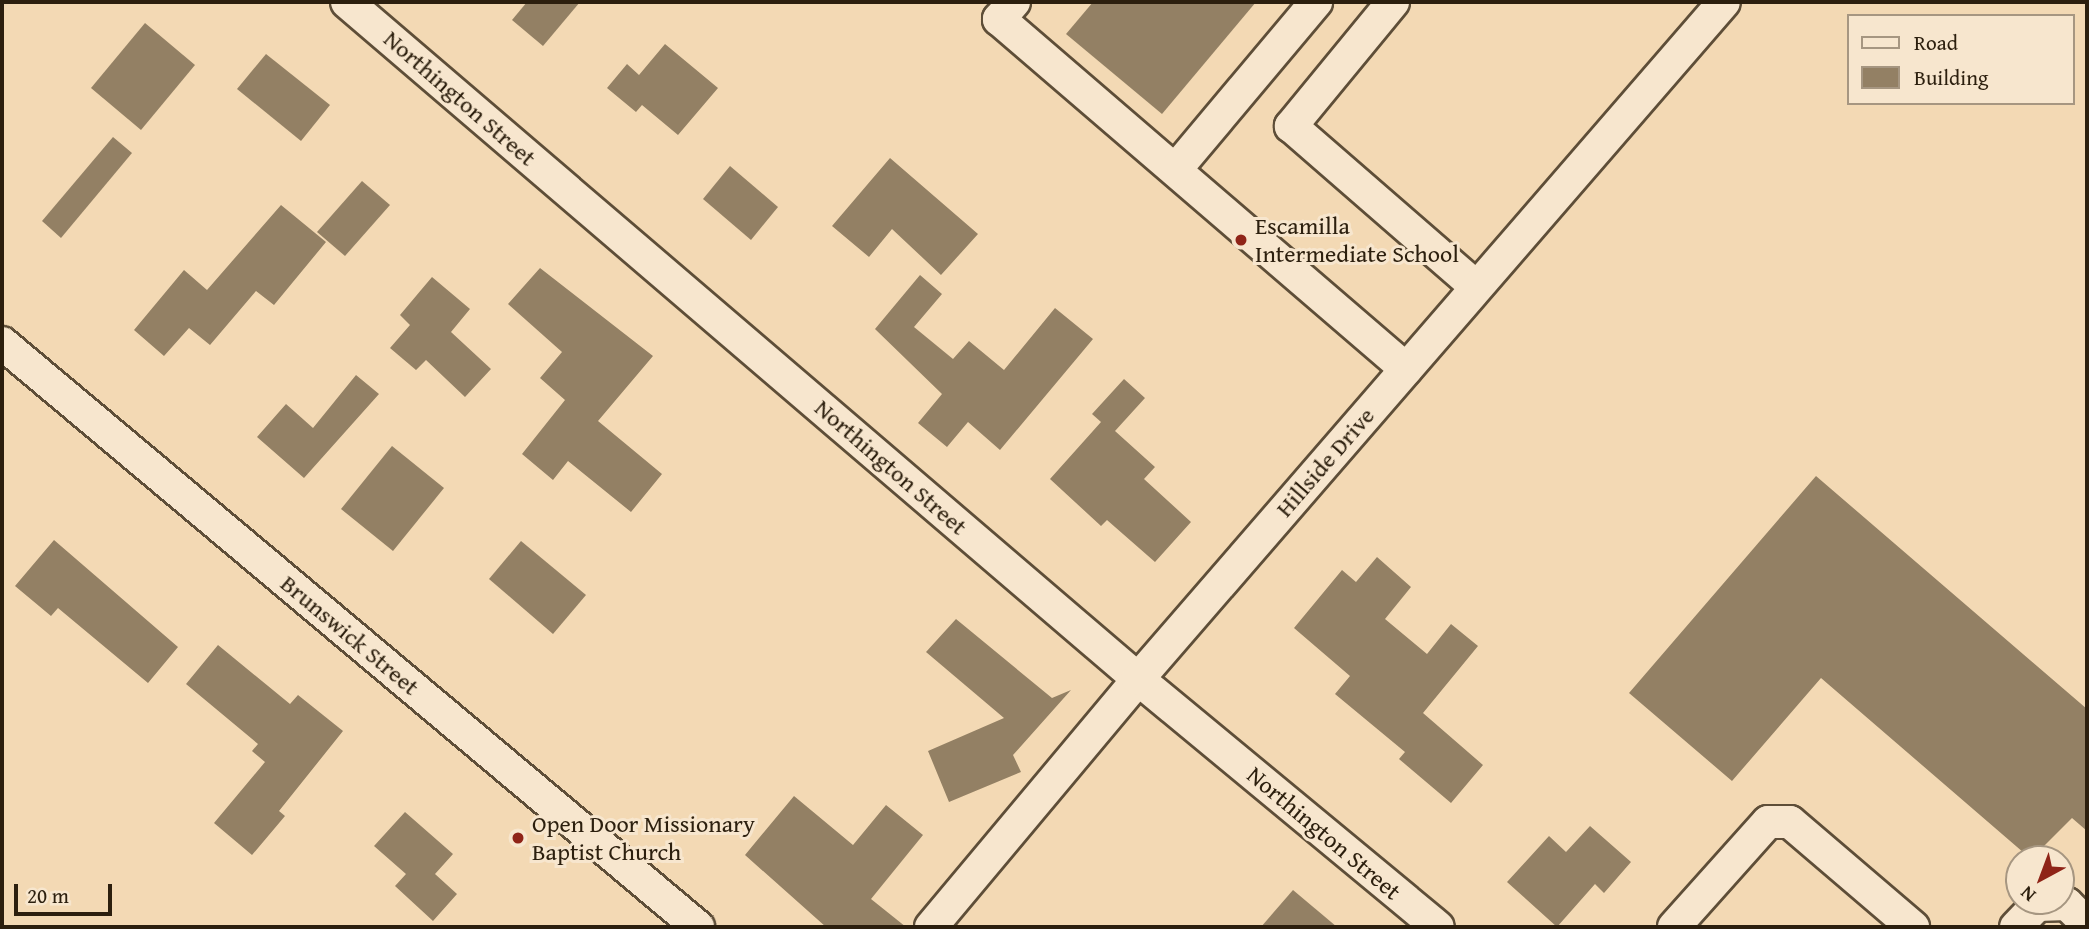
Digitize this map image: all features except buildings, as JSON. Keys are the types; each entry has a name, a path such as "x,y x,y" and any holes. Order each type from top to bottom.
{"street":[{"name":"Northington Street","path":"347,2 1138,678 1438,927"},
{"path":"1014,2 999,19 1406,369"},
{"path":"1176,169 1316,2"},
{"path":"1393,2 1291,126 1476,287"},
{"name":"Hillside Drive","path":"931,927 1138,678 1724,2"},
{"name":"Brunswick Street","path":"2,343 698,927"},
{"path":"1674,927 1768,822 1790,822 1913,927"},
{"path":"2016,927 2037,905 2067,904 2087,924"}],"place":[{"name":"Escamilla Intermediate School","path":"1241,240"},
{"name":"Open Door Missionary Baptist Church","path":"518,838"}]}
